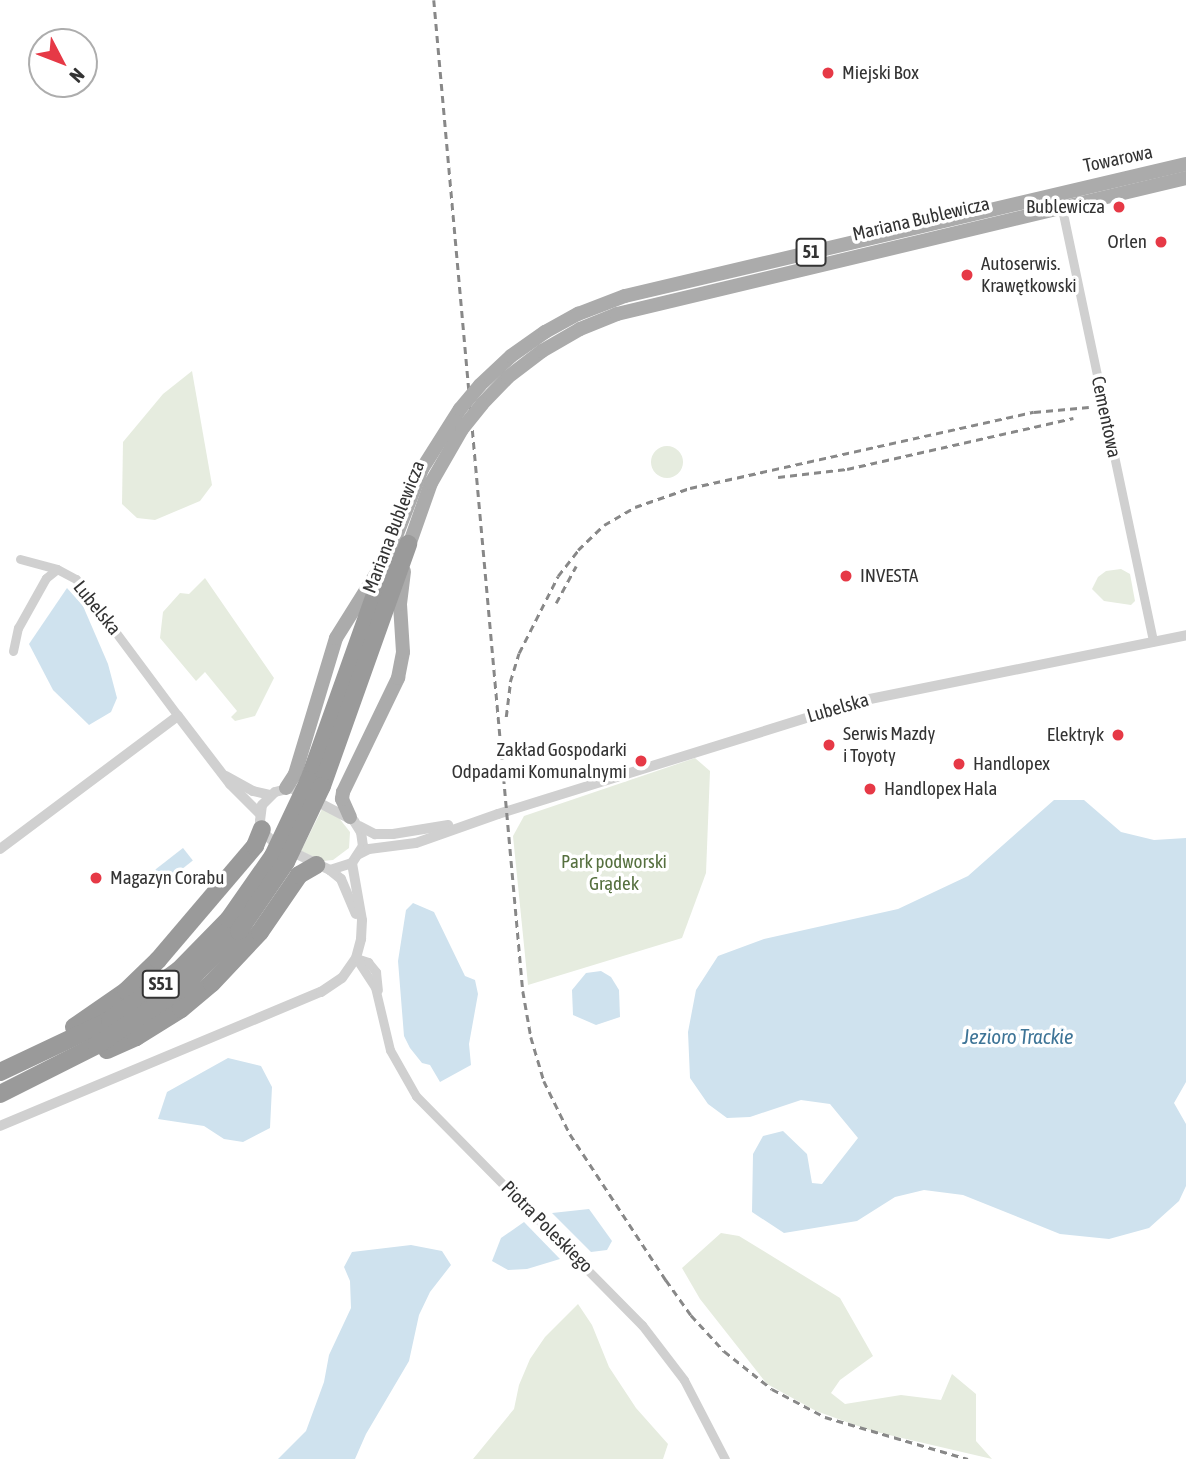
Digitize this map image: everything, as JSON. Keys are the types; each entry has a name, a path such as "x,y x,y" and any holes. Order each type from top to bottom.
{"highway":[{"name":"Mariana Bublewicza","path":"0,1094 45,1074 121,1031 179,990 239,931 279,859 315,783 408,544"},
{"name":"Mariana Bublewicza","path":"315,783 390,552"},
{"path":"5,1069 126,991 158,960 255,846 261,821"},
{"name":"Mariana Bublewicza","path":"5,1069 110,1020 179,970 236,911 279,859"},
{"path":"45,1074 136,1037 181,1009 229,967 260,932 299,875 323,868"}],"main road":[{"name":"Towarowa","path":"1059,193 1186,164"},
{"name":"Towarowa","path":"1062,208 1186,178"},
{"name":"Mariana Bublewicza","path":"390,552 422,469 460,408 511,356 545,332 612,300 1059,193"},
{"name":"Mariana Bublewicza","path":"408,544 431,483 462,429 482,404 508,377 542,351 580,329 617,314 1062,208"},
{"path":"354,821 342,799 343,792 398,678 403,652 401,594 408,544"},
{"path":"286,788 295,775 336,638 390,552"}],"street":[{"name":"Cementowa","path":"1059,193 1153,641"},
{"name":"Lubelska","path":"20,559 57,569 76,579 178,716"},
{"path":"13,651 18,628 46,578 57,569"},
{"name":"Lubelska","path":"323,868 356,859 369,849 416,843 499,814 865,700 1186,635"},
{"path":"0,849 178,716 276,844 341,879 359,926 356,958"},
{"path":"224,775 253,791 270,795 286,788"},
{"name":"Lubelska","path":"286,788 300,791 376,834 418,832 499,814"},
{"path":"261,821 270,795"},
{"path":"0,1126 321,992 342,978 356,958 362,920 356,859 363,839 354,821"},
{"name":"Piotra Poleskiego","path":"356,958 377,996 390,1050 416,1096 642,1325 684,1380 724,1459"}],"green space":[{"path":"192,371 212,485 200,501 155,520 137,518 122,504 123,442 163,394"},
{"path":"667,446 678,451 683,462 678,473 667,478 656,473 651,462 656,451"},
{"path":"1121,569 1130,574 1135,601 1131,605 1104,601 1092,589 1098,577 1106,571"},
{"path":"205,578 274,678 255,716 235,721 231,717 237,711 205,672 196,681 160,638 163,612 180,593 189,594"},
{"name":"Park podworski Grądek","path":"695,758 710,771 706,873 682,938 528,985 513,836 524,816"},
{"path":"322,809 339,818 350,832 349,848 333,860 323,861 301,851"},
{"path":"721,1233 739,1236 840,1298 873,1356 840,1380 831,1393 845,1404 901,1395 941,1400 952,1374 976,1394 976,1441 992,1459 872,1431 816,1411 767,1384 700,1299 682,1268"},
{"path":"578,1304 592,1325 609,1367 636,1408 668,1444 663,1459 473,1459 514,1409 519,1385 530,1359 545,1337"}],"water":[{"path":"67,588 83,606 108,664 117,698 111,712 89,725 53,690 29,644"},
{"name":"Jezioro Trackie","path":"1054,800 1084,800 1121,832 1154,840 1186,838 1186,1082 1174,1103 1186,1124 1186,1186 1179,1201 1149,1228 1109,1239 1060,1234 963,1195 924,1190 895,1197 857,1221 784,1233 752,1212 753,1154 763,1136 783,1131 807,1154 812,1183 822,1184 858,1138 830,1104 801,1100 750,1117 727,1118 708,1104 690,1078 688,1032 696,990 718,956 764,939 898,909 968,876"},
{"path":"183,848 193,861 165,882 155,870"},
{"path":"413,903 434,912 465,976 475,980 478,994 469,1044 471,1065 440,1082 430,1065 422,1063 410,1048 404,1036 398,961 406,910"},
{"path":"601,971 611,977 619,990 620,1017 596,1025 573,1015 572,990 586,973"},
{"path":"228,1058 261,1066 272,1087 270,1128 243,1142 224,1139 204,1126 158,1119 167,1092"},
{"path":"589,1209 612,1241 607,1250 591,1252 552,1213"},
{"path":"524,1222 560,1259 527,1269 508,1270 492,1261 501,1238"},
{"path":"411,1245 442,1251 451,1265 430,1292 419,1315 409,1361 366,1434 355,1459 278,1459 306,1431 324,1382 329,1355 351,1308 350,1281 344,1267 352,1252"}],"railway":[{"path":"434,0 523,991 531,1037 544,1081 570,1134 666,1280 691,1315 724,1351 772,1389 825,1417 968,1459"},
{"path":"506,717 510,682 519,653 558,576 578,550 604,525 635,507 690,488 1034,412 1089,407"},
{"path":"778,477 847,469 1073,418"},
{"path":"556,603 576,566"}],"place":[{"name":"Miejski Box","path":"828,73"},
{"name":"Bublewicza","path":"1119,207"},
{"name":"Orlen","path":"1161,242"},
{"name":"Autoserwis. Krawętkowski","path":"967,275"},
{"name":"INVESTA","path":"846,576"},
{"name":"Elektryk","path":"1118,735"},
{"name":"Serwis Mazdy i Toyoty","path":"829,745"},
{"name":"Zakład Gospodarki Odpadami Komunalnymi","path":"641,761"},
{"name":"Handlopex","path":"959,764"},
{"name":"Handlopex Hala","path":"870,789"},
{"name":"Magazyn Corabu","path":"96,878"}]}
